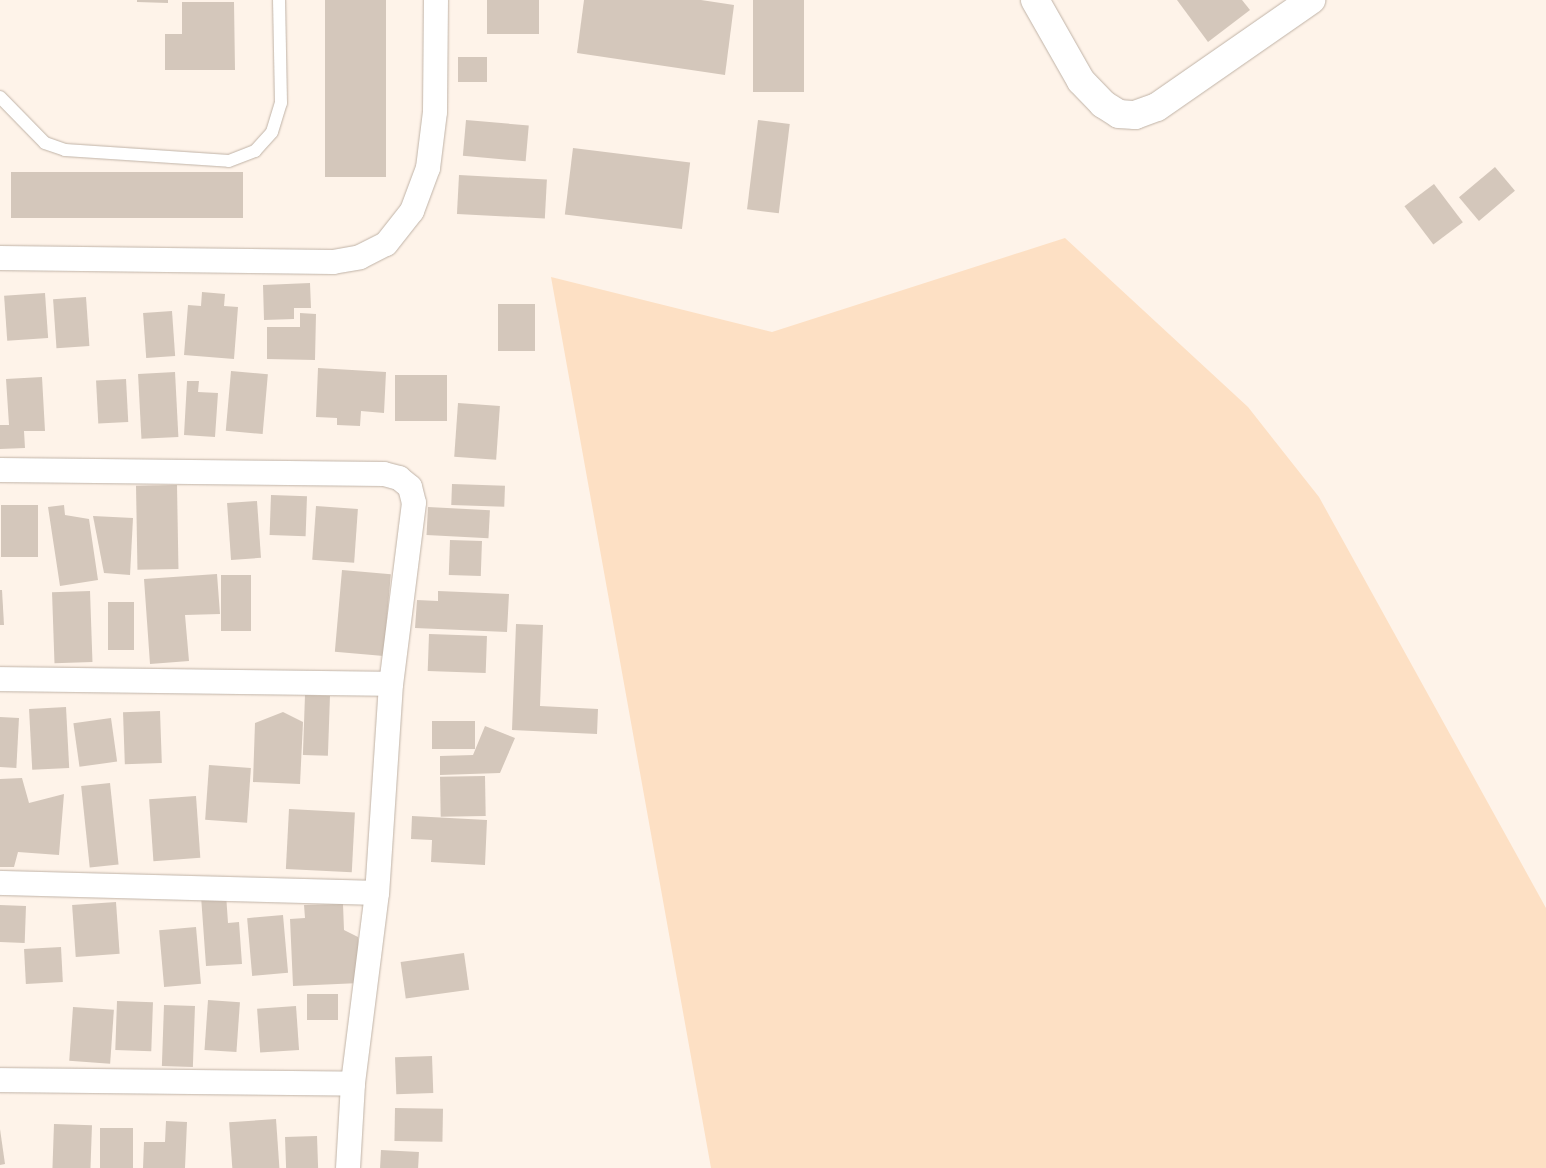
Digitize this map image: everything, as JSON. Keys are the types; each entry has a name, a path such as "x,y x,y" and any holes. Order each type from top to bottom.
{"street":[{"path":"0,258 333,262 360,257 386,244 412,211 428,168 435,112 436,0"},
{"path":"1035,0 1082,81 1103,104 1119,114 1135,115 1157,107 1311,0"},
{"path":"0,470 384,474 399,478 410,488 414,503 391,684 376,893 353,1084 348,1168"},
{"path":"0,679 391,684"},
{"path":"0,883 376,893"},
{"path":"0,1080 353,1084"}],"lane":[{"path":"0,97 45,143 65,150 229,161 255,151 272,132 282,102 279,0"}],"shaded area":[{"path":"1065,238 1248,407 1319,497 1546,908 1546,1168 711,1168 551,277 772,332"}],"building":[{"path":"137,0 168,0 168,3 137,2"},
{"path":"325,0 386,0 386,177 325,177"},
{"path":"487,0 539,0 539,34 487,34"},
{"path":"584,0 701,0 734,5 725,75 577,53"},
{"path":"753,0 804,0 804,92 753,92"},
{"path":"1177,0 1242,0 1250,10 1208,42"},
{"path":"182,2 234,2 235,70 165,70 165,34 182,34"},
{"path":"458,57 487,57 487,82 458,82"},
{"path":"466,120 529,125 526,161 463,156"},
{"path":"758,120 790,124 779,213 747,209"},
{"path":"573,148 690,162 682,229 565,215"},
{"path":"1495,167 1515,191 1479,221 1459,197"},
{"path":"11,172 243,172 243,218 11,218"},
{"path":"459,175 547,180 545,219 457,214"},
{"path":"1434,184 1463,222 1433,245 1404,206"},
{"path":"310,283 311,308 294,308 294,319 264,320 263,285"},
{"path":"202,292 225,294 224,306 238,307 234,359 184,355 188,305 201,306"},
{"path":"45,293 48,338 7,341 4,296"},
{"path":"86,297 89,346 56,348 53,299"},
{"path":"498,304 535,304 535,351 498,351"},
{"path":"172,311 175,356 146,358 143,313"},
{"path":"300,313 316,314 315,360 267,359 267,327 300,327"},
{"path":"318,368 386,372 384,413 361,411 360,426 337,425 337,418 316,417"},
{"path":"231,371 268,374 263,434 226,431"},
{"path":"175,372 178,437 141,439 138,374"},
{"path":"395,375 447,375 447,421 395,421"},
{"path":"42,377 45,431 24,431 25,448 0,449 0,425 9,425 6,379"},
{"path":"126,379 128,422 98,424 96,381"},
{"path":"187,381 199,381 198,392 218,393 215,437 184,435"},
{"path":"458,403 500,406 496,460 454,457"},
{"path":"452,484 505,486 504,507 451,505"},
{"path":"177,485 178,569 137,570 136,486"},
{"path":"271,495 307,496 306,536 270,535"},
{"path":"257,501 261,558 231,560 227,503"},
{"path":"1,505 38,505 38,557 1,557"},
{"path":"64,505 65,515 89,519 98,580 60,586 48,507"},
{"path":"316,506 358,509 354,563 312,560"},
{"path":"428,507 490,510 488,538 427,535"},
{"path":"93,516 133,518 130,575 104,573"},
{"path":"450,540 482,541 481,576 449,575"},
{"path":"342,570 391,574 384,656 335,652"},
{"path":"217,574 220,614 185,615 189,661 150,664 144,579"},
{"path":"221,575 251,575 251,631 221,631"},
{"path":"0,590 2,590 4,625 0,625"},
{"path":"90,591 92,662 55,663 52,592"},
{"path":"438,591 509,594 507,632 415,628 417,600 438,601"},
{"path":"108,602 134,602 134,650 108,650"},
{"path":"516,624 543,625 540,706 598,709 597,734 512,730"},
{"path":"429,634 487,636 486,673 428,671"},
{"path":"305,695 330,696 328,756 303,755"},
{"path":"66,707 69,768 32,770 29,709"},
{"path":"160,711 162,763 125,764 123,712"},
{"path":"283,712 303,722 300,784 253,782 255,723"},
{"path":"0,717 19,718 16,768 0,767"},
{"path":"111,718 117,762 79,767 73,723"},
{"path":"432,721 475,721 475,749 432,749"},
{"path":"485,726 515,738 500,773 440,775 440,756 473,755"},
{"path":"209,765 251,768 247,823 205,820"},
{"path":"485,776 486,816 441,817 440,777"},
{"path":"22,778 29,803 64,794 59,855 18,852 14,867 0,867 0,779"},
{"path":"110,783 119,865 90,868 81,786"},
{"path":"196,796 200,858 153,861 149,799"},
{"path":"289,809 355,812 352,872 286,869"},
{"path":"412,816 487,820 485,865 431,862 432,840 411,839"},
{"path":"226,894 228,923 239,922 242,964 206,966 201,896"},
{"path":"116,902 120,954 76,957 72,905"},
{"path":"343,904 344,930 358,937 360,983 293,986 290,919 305,918 304,905"},
{"path":"0,905 26,906 25,943 0,942"},
{"path":"283,915 288,973 252,976 247,918"},
{"path":"196,927 201,984 164,987 159,930"},
{"path":"61,947 63,982 26,984 24,949"},
{"path":"464,953 469,990 406,999 401,962"},
{"path":"307,994 338,994 338,1020 307,1020"},
{"path":"208,1000 240,1002 236,1052 205,1050"},
{"path":"117,1001 153,1002 151,1051 115,1050"},
{"path":"164,1005 195,1006 193,1067 162,1066"},
{"path":"296,1006 299,1050 260,1053 257,1009"},
{"path":"73,1007 114,1010 110,1064 69,1061"},
{"path":"432,1056 433,1093 396,1094 395,1057"},
{"path":"395,1108 443,1109 442,1142 394,1141"},
{"path":"276,1119 279,1168 232,1168 229,1122"},
{"path":"166,1121 187,1122 185,1168 143,1168 144,1142 165,1142"},
{"path":"54,1124 92,1125 90,1168 52,1168"},
{"path":"100,1128 133,1128 133,1168 100,1168"},
{"path":"0,1129 5,1164 0,1165"},
{"path":"317,1136 318,1168 286,1168 285,1137"},
{"path":"381,1150 419,1152 418,1168 380,1168"}]}
